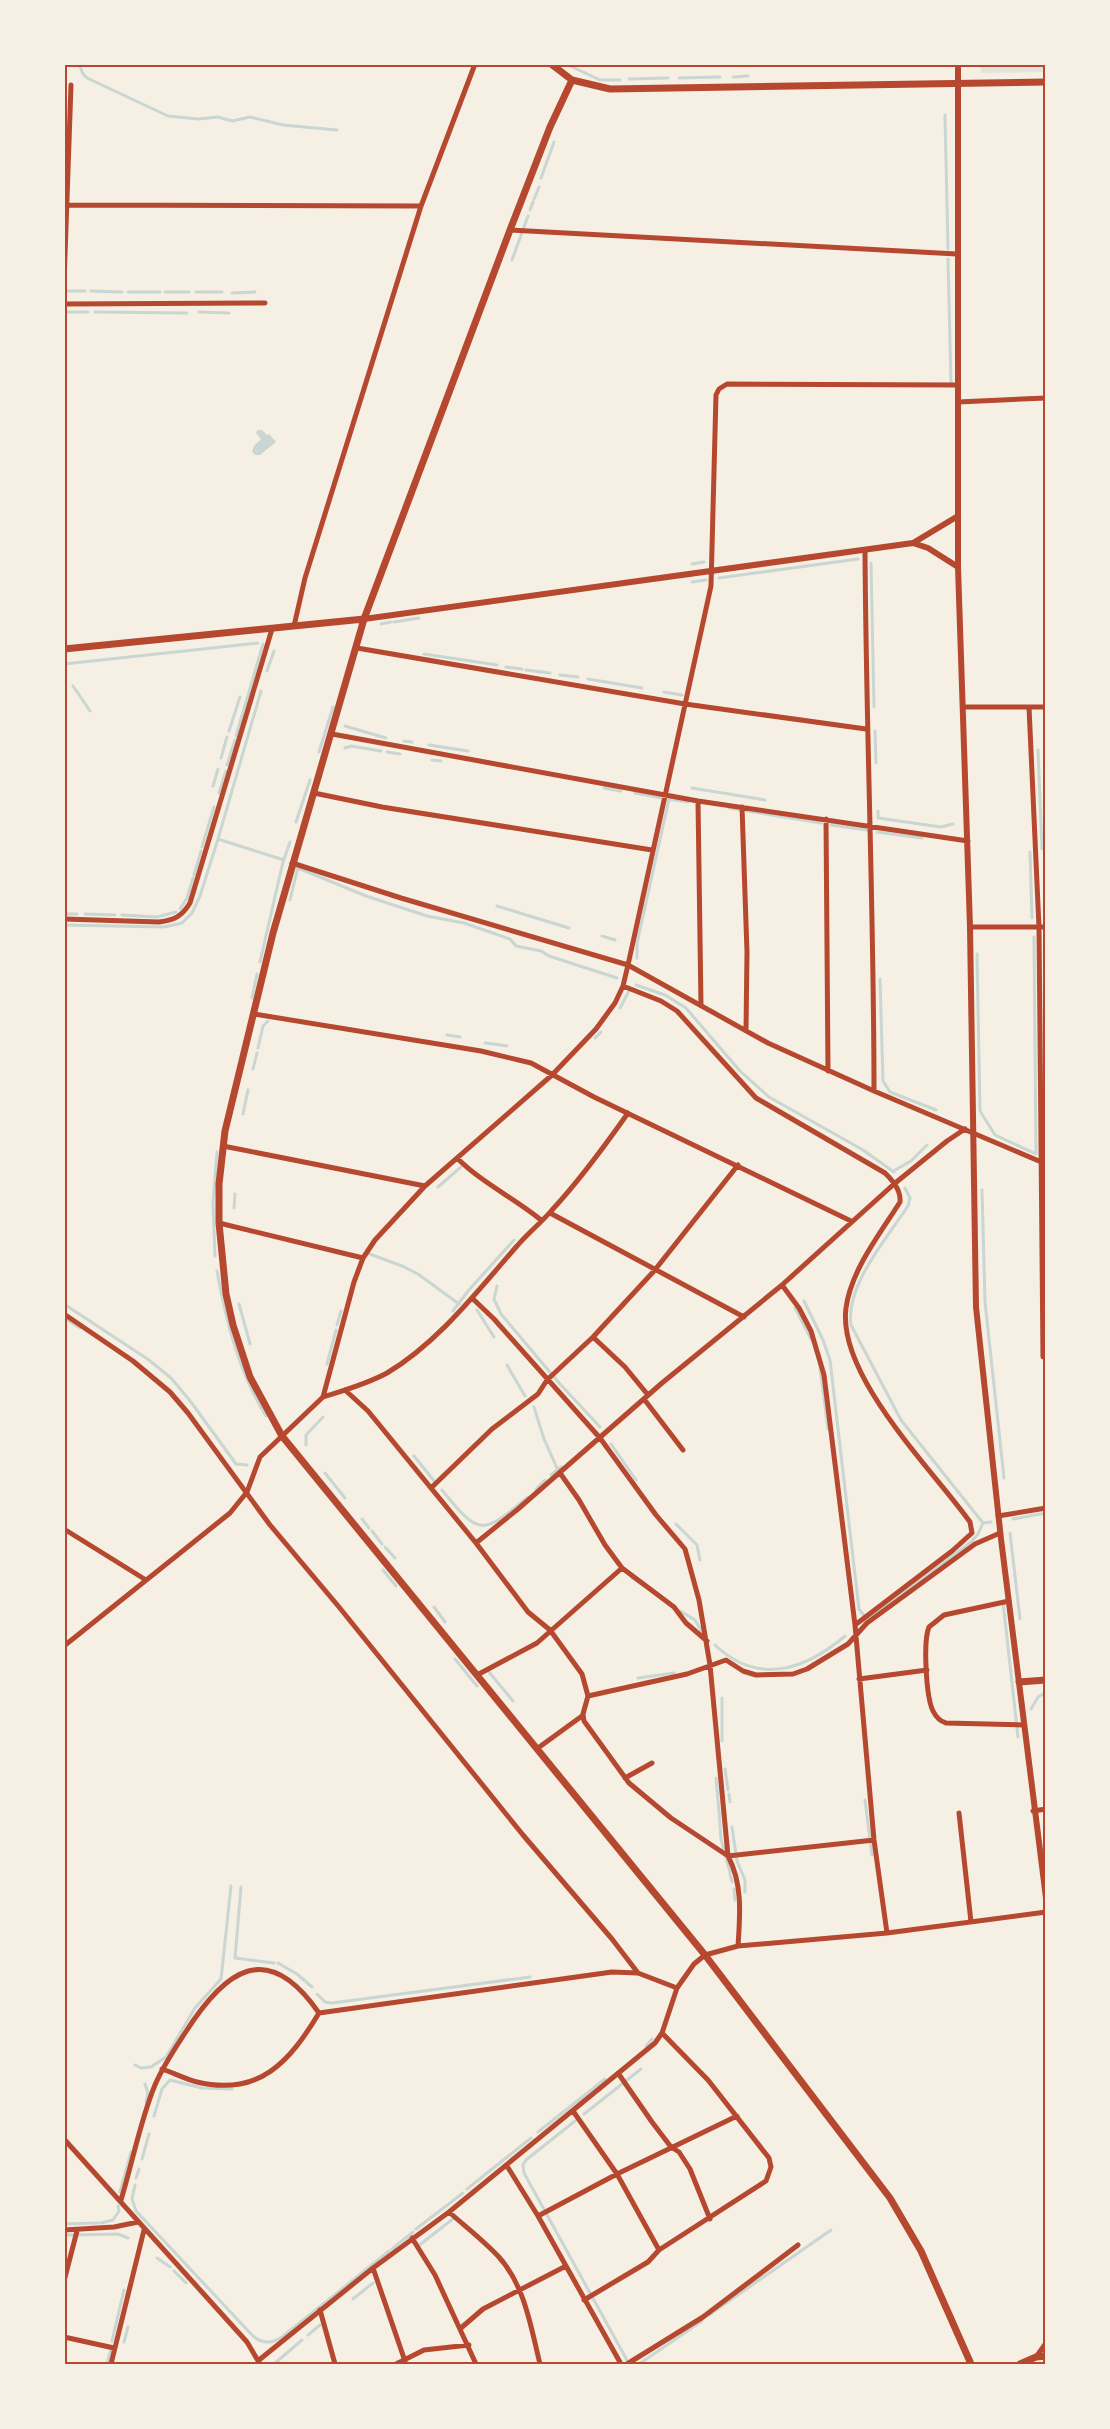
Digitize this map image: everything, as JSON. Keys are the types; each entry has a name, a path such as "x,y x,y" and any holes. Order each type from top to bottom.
{"main road":[{"path":"551,64 572,80 592,87 610,89 1046,82"},
{"path":"572,80 550,127 510,230 364,619 332,735 292,863 223,1146 219,1184 219,1223 225,1283 233,1325 250,1377 282,1436 705,1955 890,2198 921,2251 971,2364"},
{"path":"64,649 364,619"},
{"path":"1019,1682 1046,1680"},
{"path":"1020,2364 1036,2357 1046,2356"}],"street":[{"path":"294,626 305,578 421,206 475,64"},
{"path":"958,64 958,567 968,841 977,1325 1033,1811 1046,1898"},
{"path":"64,284 71,85"},
{"path":"68,205 421,206"},
{"path":"510,230 957,254"},
{"path":"64,304 265,303"},
{"path":"323,1397 345,1311 363,1258 389,1224 425,1186 552,1075 606,1016 623,986 712,571 716,395 719,389 727,384 958,385"},
{"path":"958,402 1046,398"},
{"path":"364,619 913,543 958,516"},
{"path":"913,543 928,548 958,567"},
{"path":"865,550 866,729 870,826 874,1091"},
{"path":"64,920 159,922 183,915 190,903 272,629"},
{"path":"357,648 685,704 866,729"},
{"path":"963,707 1046,707"},
{"path":"1029,707 1042,927 1043,1357"},
{"path":"332,735 698,801 968,841"},
{"path":"314,793 393,809 652,850"},
{"path":"698,801 701,1006"},
{"path":"742,807 747,952 746,1031"},
{"path":"826,819 828,1071"},
{"path":"292,863 401,898 628,965 746,1031 828,1071 1044,1163"},
{"path":"970,927 1042,927"},
{"path":"623,986 662,1001 677,1011 756,1098 885,1173 894,1184 900,1197 900,1202 872,1246 850,1292 845,1319 855,1356 874,1397 917,1457 966,1516 972,1527 972,1533 855,1625"},
{"path":"254,1014 481,1051 531,1063 628,1113 851,1221"},
{"path":"64,1646 230,1513 247,1492 260,1457 323,1397 368,1383 396,1366 438,1331 472,1298 541,1220 550,1213 591,1165 628,1113"},
{"path":"476,1543 646,1397 782,1285 894,1184 947,1141 965,1130"},
{"path":"223,1146 425,1186"},
{"path":"457,1158 479,1178 522,1204 541,1220"},
{"path":"431,1488 492,1429 538,1394 547,1380 593,1337 654,1271 738,1165"},
{"path":"550,1213 654,1271 744,1317"},
{"path":"219,1223 363,1258"},
{"path":"782,1285 799,1308 811,1331 820,1356 828,1404 855,1625 874,1840 887,1933"},
{"path":"472,1298 494,1319 600,1438 656,1515 685,1549 707,1642 728,1856 736,1873 738,1884 738,1946"},
{"path":"64,1314 163,1384 182,1406 270,1525 339,1607 522,1835 612,1939 638,1973"},
{"path":"593,1337 631,1374 683,1450"},
{"path":"345,1390 368,1411 476,1543 528,1612 550,1630 582,1674 588,1696 582,1716 538,1748"},
{"path":"560,1473 622,1568 674,1607 686,1623 707,1642"},
{"path":"998,1516 1046,1508"},
{"path":"64,1529 146,1580"},
{"path":"588,1696 687,1674 726,1660 743,1671 756,1675 793,1674 807,1669 848,1644 867,1623 975,1544 1000,1533"},
{"path":"477,1675 531,1647 622,1568"},
{"path":"1010,1601 944,1615 933,1623 927,1630 927,1670 931,1705 941,1721 980,1725 1024,1725"},
{"path":"859,1679 927,1670"},
{"path":"582,1716 625,1778 672,1818 728,1856 874,1840"},
{"path":"625,1778 652,1763"},
{"path":"1033,1811 1046,1809"},
{"path":"959,1813 971,1922"},
{"path":"64,2139 247,2342 260,2362 320,2310 507,2166 655,2043 663,2033 677,1988 694,1964 705,1955 738,1946 887,1933 1046,1912"},
{"path":"121,2200 154,2087 162,2069 198,2012 221,1985 236,1975 262,1970 273,1971 290,1979 307,1995 319,2013"},
{"path":"319,2013 612,1972 638,1973 677,1988"},
{"path":"162,2069 196,2082 218,2086 238,2085 263,2077 297,2049 319,2013"},
{"path":"584,2300 648,2262 659,2250 766,2181 770,2172 771,2162 737,2116 708,2080 663,2033"},
{"path":"618,2073 671,2147 679,2152 690,2169 710,2219"},
{"path":"573,2111 617,2175 659,2250"},
{"path":"538,2216 671,2147 737,2116"},
{"path":"507,2166 538,2216 621,2364"},
{"path":"449,2212 498,2257 519,2290 540,2364"},
{"path":"64,2230 114,2227 138,2222"},
{"path":"111,2364 144,2230"},
{"path":"64,2281 76,2231"},
{"path":"412,2238 435,2275 476,2364"},
{"path":"627,2364 704,2317 798,2245"},
{"path":"460,2328 483,2309 566,2266"},
{"path":"373,2268 405,2362"},
{"path":"320,2310 335,2364"},
{"path":"64,2337 114,2348"},
{"path":"1036,2357 1046,2343"},
{"path":"396,2364 405,2362 424,2350 469,2346"}],"shaded area":[{"path":"981,65 1045,65 1045,72 981,73"},
{"path":"258,430 269,434 276,442 260,455 255,455 252,451 261,439 256,433"}],"waterway":[{"path":"79,64 87,78 168,116 198,119 218,117 232,121 250,117 283,125 337,130"},
{"path":"566,64 600,80 620,80"},
{"path":"733,77 748,76"},
{"path":"679,78 720,77"},
{"path":"629,79 668,78"},
{"path":"945,115 948,249"},
{"path":"541,178 554,142"},
{"path":"534,199 539,187"},
{"path":"530,210 533,202"},
{"path":"512,260 528,216"},
{"path":"948,259 951,384"},
{"path":"64,291 85,291"},
{"path":"91,291 122,292"},
{"path":"128,292 160,292"},
{"path":"165,292 189,292"},
{"path":"196,292 222,292"},
{"path":"232,293 255,292"},
{"path":"64,312 88,312"},
{"path":"95,312 187,313"},
{"path":"199,312 229,313"},
{"path":"719,578 858,559"},
{"path":"692,564 704,562"},
{"path":"871,563 874,707"},
{"path":"692,582 706,580"},
{"path":"394,622 419,618"},
{"path":"381,624 391,622"},
{"path":"64,664 258,643"},
{"path":"236,736 263,644"},
{"path":"267,671 274,651"},
{"path":"424,654 497,665"},
{"path":"506,667 522,669"},
{"path":"526,670 550,673"},
{"path":"560,675 578,677"},
{"path":"588,679 642,688"},
{"path":"73,686 90,711"},
{"path":"64,925 164,927 182,923 192,913 200,896 218,839 261,691"},
{"path":"664,692 682,695"},
{"path":"229,731 240,697"},
{"path":"319,752 333,707"},
{"path":"345,726 386,738"},
{"path":"875,731 876,763"},
{"path":"221,758 227,737"},
{"path":"227,765 235,740"},
{"path":"404,741 412,742"},
{"path":"429,745 468,751"},
{"path":"345,748 351,746 381,751"},
{"path":"1038,750 1042,849"},
{"path":"387,752 400,754"},
{"path":"432,760 441,761"},
{"path":"213,786 218,769"},
{"path":"219,793 226,771"},
{"path":"296,822 310,780"},
{"path":"604,788 621,791"},
{"path":"692,788 765,800"},
{"path":"635,793 662,798"},
{"path":"669,799 688,802"},
{"path":"637,958 637,943 669,799"},
{"path":"202,847 214,807"},
{"path":"729,808 742,810"},
{"path":"747,811 821,823"},
{"path":"878,811 878,818 941,827 953,824"},
{"path":"831,825 867,830"},
{"path":"877,832 922,838"},
{"path":"218,839 284,860"},
{"path":"260,962 283,862 290,842"},
{"path":"194,875 201,851"},
{"path":"1030,852 1032,918"},
{"path":"290,900 298,867"},
{"path":"298,868 366,896 427,916 464,923 510,939 516,946 541,951 549,956 617,978"},
{"path":"180,909 187,898 193,878"},
{"path":"497,906 569,928"},
{"path":"122,915 157,917 176,912"},
{"path":"64,914 77,914"},
{"path":"85,914 115,915"},
{"path":"602,936 615,940"},
{"path":"977,954 980,1111 995,1135 1036,1154 1034,937"},
{"path":"252,998 257,974"},
{"path":"880,979 883,1081 890,1092 936,1110"},
{"path":"636,985 665,995 686,1008 740,1071 769,1097 863,1150 894,1172"},
{"path":"620,1008 629,991"},
{"path":"258,1048 263,1026 268,1021"},
{"path":"595,1038 601,1032"},
{"path":"447,1035 460,1037"},
{"path":"485,1043 493,1044"},
{"path":"494,1044 507,1046"},
{"path":"253,1069 257,1053"},
{"path":"243,1114 248,1090"},
{"path":"895,1170 911,1161 927,1145"},
{"path":"215,1256 213,1203 217,1152"},
{"path":"438,1187 461,1167"},
{"path":"905,1188 910,1198 908,1206 879,1247 861,1279 854,1294 851,1325 901,1420 983,1523"},
{"path":"982,1190 985,1302 1004,1478"},
{"path":"234,1208 235,1194"},
{"path":"453,1311 514,1240"},
{"path":"367,1253 418,1274 459,1304"},
{"path":"217,1271 241,1364 266,1416"},
{"path":"497,1286 494,1299 501,1314 600,1427"},
{"path":"804,1301 830,1360 859,1609 865,1617"},
{"path":"64,1304 149,1360 171,1378 236,1464 247,1465"},
{"path":"239,1304 250,1344"},
{"path":"795,1308 811,1339"},
{"path":"477,1310 494,1337"},
{"path":"337,1325 341,1311"},
{"path":"64,1318 80,1328"},
{"path":"327,1364 336,1330"},
{"path":"507,1365 525,1396"},
{"path":"820,1368 828,1429"},
{"path":"534,1407 544,1439 557,1468"},
{"path":"306,1445 306,1435 323,1417"},
{"path":"611,1444 636,1480"},
{"path":"414,1456 435,1482"},
{"path":"551,1475 561,1467"},
{"path":"325,1473 345,1498"},
{"path":"536,1489 545,1480"},
{"path":"442,1490 465,1516 474,1523 482,1525 491,1524 500,1519 528,1497"},
{"path":"1013,1519 1046,1513"},
{"path":"362,1519 369,1528"},
{"path":"983,1523 991,1522"},
{"path":"864,1621 971,1542 983,1523"},
{"path":"676,1524 697,1545 700,1560"},
{"path":"372,1531 382,1544"},
{"path":"1010,1533 1020,1619"},
{"path":"385,1547 395,1558"},
{"path":"383,1570 396,1586"},
{"path":"632,1578 644,1586"},
{"path":"1003,1602 1018,1737"},
{"path":"434,1607 445,1622"},
{"path":"680,1611 695,1620 702,1632"},
{"path":"715,1645 731,1658 748,1666 781,1669 814,1658 845,1636"},
{"path":"455,1659 477,1686"},
{"path":"489,1672 513,1701"},
{"path":"638,1678 674,1673"},
{"path":"1031,1709 1038,1697 1046,1692"},
{"path":"722,1698 722,1741"},
{"path":"725,1769 728,1790"},
{"path":"716,1778 720,1823"},
{"path":"729,1794 730,1802"},
{"path":"865,1800 872,1855"},
{"path":"720,1824 721,1839 730,1872"},
{"path":"732,1827 737,1861 745,1880 745,1892"},
{"path":"730,1874 732,1882"},
{"path":"135,2065 141,2068 151,2067 166,2057 195,2008 221,1979 231,1886"},
{"path":"241,1887 235,1958 274,1963"},
{"path":"734,1889 735,1900"},
{"path":"278,1963 297,1974 312,1987"},
{"path":"317,1994 325,2002 332,2003 530,1977"},
{"path":"646,2046 652,2039"},
{"path":"584,2114 641,2069"},
{"path":"538,2132 605,2079"},
{"path":"154,2116 162,2089 170,2080 202,2088 232,2089"},
{"path":"145,2084 148,2093 146,2102"},
{"path":"575,2121 526,2160 523,2165 524,2173 628,2362"},
{"path":"142,2159 149,2134"},
{"path":"467,2189 531,2138"},
{"path":"120,2192 131,2152"},
{"path":"136,2178 139,2169"},
{"path":"135,2185 132,2199 136,2211 252,2335 263,2341 270,2342 282,2337 389,2251"},
{"path":"416,2229 463,2193"},
{"path":"101,2223 113,2220 119,2211 118,2206"},
{"path":"417,2247 454,2218"},
{"path":"64,2224 98,2223"},
{"path":"709,2315 831,2230"},
{"path":"392,2249 413,2232"},
{"path":"77,2235 118,2234 128,2238"},
{"path":"64,2235 74,2235"},
{"path":"157,2258 170,2267"},
{"path":"174,2271 186,2283"},
{"path":"353,2299 373,2283"},
{"path":"112,2341 124,2290"},
{"path":"639,2364 702,2321"},
{"path":"308,2335 320,2325"},
{"path":"124,2342 128,2327"},
{"path":"274,2364 302,2340"},
{"path":"107,2364 111,2349"}]}
